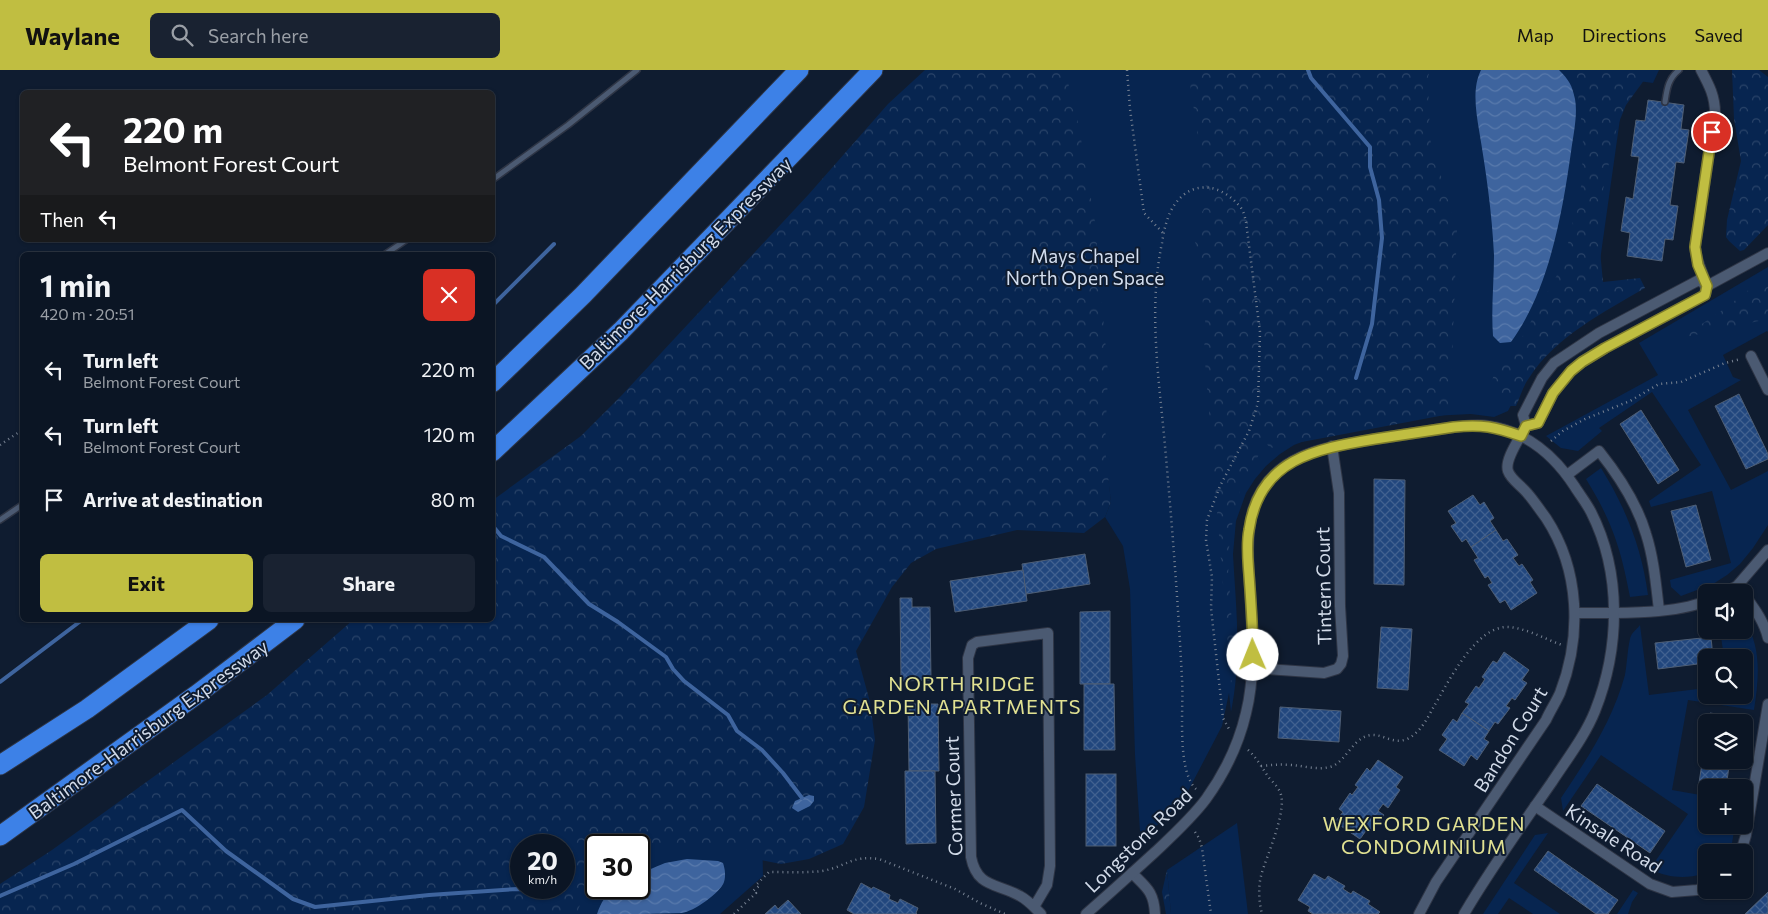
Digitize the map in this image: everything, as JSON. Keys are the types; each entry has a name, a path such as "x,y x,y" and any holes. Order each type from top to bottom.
{"highway":[{"path":"495,380 583,295 799,70"},
{"name":"Baltimore-Harrisburg Expressway","path":"495,449 620,331 873,70"},
{"path":"0,765 87,709 206,622"},
{"name":"Baltimore-Harrisburg Expressway","path":"0,836 196,695 292,622"}],"street":[{"path":"1701,70 1713,92 1715,102 1715,113 1695,247 1698,265 1707,286 1705,295 1582,362 1571,371 1553,393 1538,423 1526,426 1523,416 1542,378 1554,363 1599,334 1699,280 1707,286"},
{"path":"1707,286 1768,253"},
{"path":"1751,356 1768,390"},
{"name":"Longstone Road","path":"1086,914 1187,822 1206,798 1222,772 1236,743 1246,714 1253,668 1248,530 1253,509 1270,478 1286,465 1302,456 1332,446 1474,425 1488,426 1521,436 1542,448 1567,475 1591,512 1600,533 1613,581 1614,612 1611,651 1605,682 1595,712 1580,739 1464,914"},
{"name":"Bandon Court","path":"1418,914 1436,882 1546,720 1559,694 1574,641 1575,613 1568,563 1558,537 1527,492 1508,472 1507,464 1509,457 1526,426"},
{"name":"Tintern Court","path":"1253,668 1324,673 1331,672 1341,664 1343,656 1340,606 1339,493 1332,446"},
{"path":"1567,475 1599,451 1620,479 1634,502 1646,534 1654,568 1659,610"},
{"path":"1746,584 1768,550"},
{"path":"1575,613 1659,610 1683,608 1698,603"},
{"path":"1753,606 1765,628 1768,638"},
{"name":"Cormer Court","path":"1048,633 1050,866 1047,885 1038,910 1021,896 986,882 978,876 973,868 971,857 968,658 972,645 977,642 1048,633"},
{"path":"1744,844 1768,704"},
{"name":"Kinsale Road","path":"1535,806 1650,884 1672,892 1698,890"},
{"path":"1132,873 1148,889 1153,898 1155,914"}],"lane":[{"path":"495,178 568,125 637,70"},
{"path":"1665,102 1671,78 1679,70"},
{"path":"388,252 403,242"},
{"path":"0,520 20,506"}],"path":[{"path":"1127,70 1130,109 1144,213 1164,234"},
{"path":"1196,789 1192,786 1188,777 1183,753 1183,685 1176,576 1155,321 1157,274 1169,215 1175,204 1188,191 1200,187 1218,188 1242,209 1250,248 1260,332 1258,403 1249,431 1220,486 1207,520 1206,540 1212,577 1212,608 1223,718 1236,743"},
{"path":"1542,448 1564,431 1585,419 1630,401 1659,384 1681,382 1725,363 1751,356"},
{"path":"0,445 20,431"},
{"path":"1261,766 1275,764 1311,768 1331,766 1369,735 1380,736 1397,742 1408,739 1422,726 1465,657 1484,636 1495,629 1515,628 1572,650"},
{"path":"1248,750 1279,790 1282,808 1261,877 1259,892 1262,914"},
{"path":"1195,832 1200,838 1202,848 1210,914"},
{"path":"734,914 756,893 753,892 759,886 757,884 770,872 824,870 855,858 866,857 879,859 955,889 1005,914"}],"green space":[{"name":"Mays Chapel North Open Space","path":"925,70 1065,70 1079,127 1095,222 1108,373 1105,448 1111,502 1105,517 1084,533 1017,530 936,549 911,563 892,587 856,651 870,702 875,740 864,807 843,844 809,859 781,864 761,860 742,846 697,844 650,849 650,834 585,834 585,889 577,914 0,914 0,884 52,850 267,695 351,622 495,622 495,499 581,436 622,395 809,194 888,104"},
{"name":"Mays Chapel North Open Space","path":"1014,70 1659,70 1653,83 1601,76 1620,111 1620,119 1598,275 1522,384 1508,411 1494,417 1471,414 1432,416 1312,438 1294,445 1280,454 1255,479 1246,493 1236,521 1233,554 1237,614 1237,652 1231,712 1229,693 1222,726 1186,795 1160,823 1145,834 1140,831 1135,755 1130,589 1123,546 1105,517 1111,502 1108,478 772,538 762,830 763,876 720,914 5,914 489,622 495,622 495,617"},
{"path":"1188,70 1430,70 1428,77 1430,139 1457,230 1450,414 1270,448 1266,443 1241,485 1230,534 1228,565 1235,670 1231,684 1204,349 1206,328 1195,240 1201,214 1210,197 1205,184"},
{"path":"1575,70 1648,70 1650,72 1626,105 1617,127 1603,190 1600,251 1603,282 1640,278 1645,288 1597,316 1566,338 1540,363 1525,384 1516,406 1507,406 1494,392 1491,383 1494,375 1520,341 1557,275 1567,248 1582,182 1583,135"},
{"path":"1732,70 1759,70 1768,77 1768,225 1744,250 1740,251 1726,237 1727,220 1741,161 1734,119"},
{"path":"1768,267 1768,332 1723,355 1733,377 1741,380 1688,410 1731,490 1768,471 1768,525 1740,564 1727,575 1713,584 1698,584 1698,590 1681,596 1671,587 1670,580 1731,563 1712,491 1651,507 1649,501 1701,465 1652,392 1599,428 1602,431 1578,451 1561,448 1546,436 1658,375 1639,343"},
{"path":"1768,283 1768,319 1681,338 1750,289"},
{"path":"1601,468 1618,498 1632,529 1642,561 1648,595 1630,597 1623,564 1609,522 1586,479"},
{"path":"1640,625 1649,695 1698,689 1698,702 1688,700 1672,790 1698,795 1698,834 1734,834 1732,844 1698,844 1698,875 1696,876 1670,876 1650,869 1688,814 1601,755 1563,811 1561,798 1589,754 1613,709 1625,675 1631,637"},
{"path":"1753,638 1758,663 1754,710 1714,704 1753,704 1753,649 1723,649 1721,639"},
{"path":"1237,823 1248,914 1171,914 1167,870"},
{"path":"1548,833 1514,883 1560,914 1533,914 1509,898 1498,914 1483,914 1535,835"},
{"path":"1167,870 1171,914 1166,914 1162,892"},
{"path":"1633,890 1638,893 1632,902 1628,914 1617,914"}],"water":[{"path":"1481,70 1559,70 1571,86 1576,105 1575,125 1563,201 1552,251 1535,299 1524,321 1511,342 1500,343 1493,336 1493,239 1476,107 1476,84"},
{"path":"809,795 814,796 814,801 810,806 798,812 792,808 795,801"},
{"path":"687,859 718,861 724,865 724,882 712,896 687,912 597,914 604,899 650,899 650,869 665,863"}],"building":[{"path":"1648,100 1684,105 1681,129 1689,130 1684,163 1676,162 1670,205 1678,206 1673,240 1665,239 1662,261 1627,256 1630,233 1621,231 1626,197 1633,199 1639,157 1631,156 1636,120 1645,121"},
{"path":"1739,394 1768,454 1768,459 1746,469 1715,406"},
{"path":"1641,410 1679,470 1658,484 1620,424"},
{"path":"1374,479 1405,480 1404,585 1374,584"},
{"path":"1473,495 1480,505 1484,502 1494,518 1490,521 1496,530 1471,547 1466,539 1462,542 1451,526 1456,523 1448,511"},
{"path":"1696,505 1711,560 1686,567 1671,511"},
{"path":"1496,530 1503,541 1507,539 1518,555 1513,558 1519,566 1522,564 1533,580 1530,582 1537,593 1511,610 1505,600 1500,603 1488,585 1492,583 1488,576 1485,578 1474,560 1478,558 1471,547"},
{"path":"1085,554 1090,584 1026,594 1022,564"},
{"path":"1023,570 1027,601 955,612 950,581"},
{"path":"900,598 912,598 912,607 930,607 931,680 901,681"},
{"path":"1110,611 1110,684 1080,684 1080,612"},
{"path":"1381,627 1412,629 1408,690 1377,688"},
{"path":"1698,638 1711,639 1712,649 1698,649 1698,664 1658,669 1655,643"},
{"path":"1504,652 1529,670 1522,680 1527,683 1515,700 1512,698 1506,706 1510,708 1498,724 1495,722 1489,731 1462,713 1469,704 1465,702 1476,686 1479,688 1485,679 1482,677 1493,661 1497,663"},
{"path":"1084,684 1114,684 1115,750 1084,750"},
{"path":"908,704 938,704 939,771 909,771"},
{"path":"1280,707 1341,711 1339,742 1278,738"},
{"path":"1462,713 1489,731 1484,739 1489,742 1477,760 1471,755 1464,766 1439,750 1447,739 1442,735 1453,719 1457,722"},
{"path":"1378,760 1403,777 1396,787 1400,790 1388,808 1383,804 1378,811 1384,815 1372,831 1368,828 1360,839 1335,822 1343,812 1339,809 1350,793 1352,795 1358,787 1355,785 1367,768 1370,771"},
{"path":"1701,769 1729,769 1727,779 1700,779"},
{"path":"905,771 935,771 936,843 906,844"},
{"path":"1086,774 1116,774 1116,846 1086,846"},
{"path":"1597,784 1665,831 1650,853 1581,806"},
{"path":"1548,851 1618,900 1608,914 1596,914 1534,870"},
{"path":"1314,874 1325,880 1328,876 1345,886 1343,889 1351,894 1353,891 1370,901 1368,904 1380,912 1378,914 1313,914 1308,911 1310,907 1298,900"},
{"path":"861,883 890,895 889,899 898,903 900,899 918,908 917,914 854,914 847,910"},
{"path":"1768,892 1768,914 1745,914"},
{"path":"788,900 801,914 765,914 775,905 778,909"}],"waterway":[{"path":"1308,70 1311,78 1370,147 1370,167 1379,200 1382,238 1372,324 1356,378"},
{"path":"495,303 554,244"},
{"path":"495,529 501,536 544,557 589,604 618,622 666,657 673,669 684,681 728,715 737,731 762,750 802,798"},
{"path":"0,682 79,622"},
{"path":"0,896 74,864 182,810 226,851 293,899 315,907 429,895 510,889"}],"district":[{"name":"NORTH RIDGE GARDEN APARTMENTS","path":"962,694"},
{"name":"WEXFORD GARDEN CONDOMINIUM","path":"1424,834"}],"route":[{"path":"1253,655 1248,530 1253,509 1270,478 1286,465 1302,456 1332,446 1474,425 1503,429 1521,436 1526,426 1538,423 1553,393 1571,371 1582,362 1705,295 1707,286 1698,265 1695,247 1712,132"}]}
